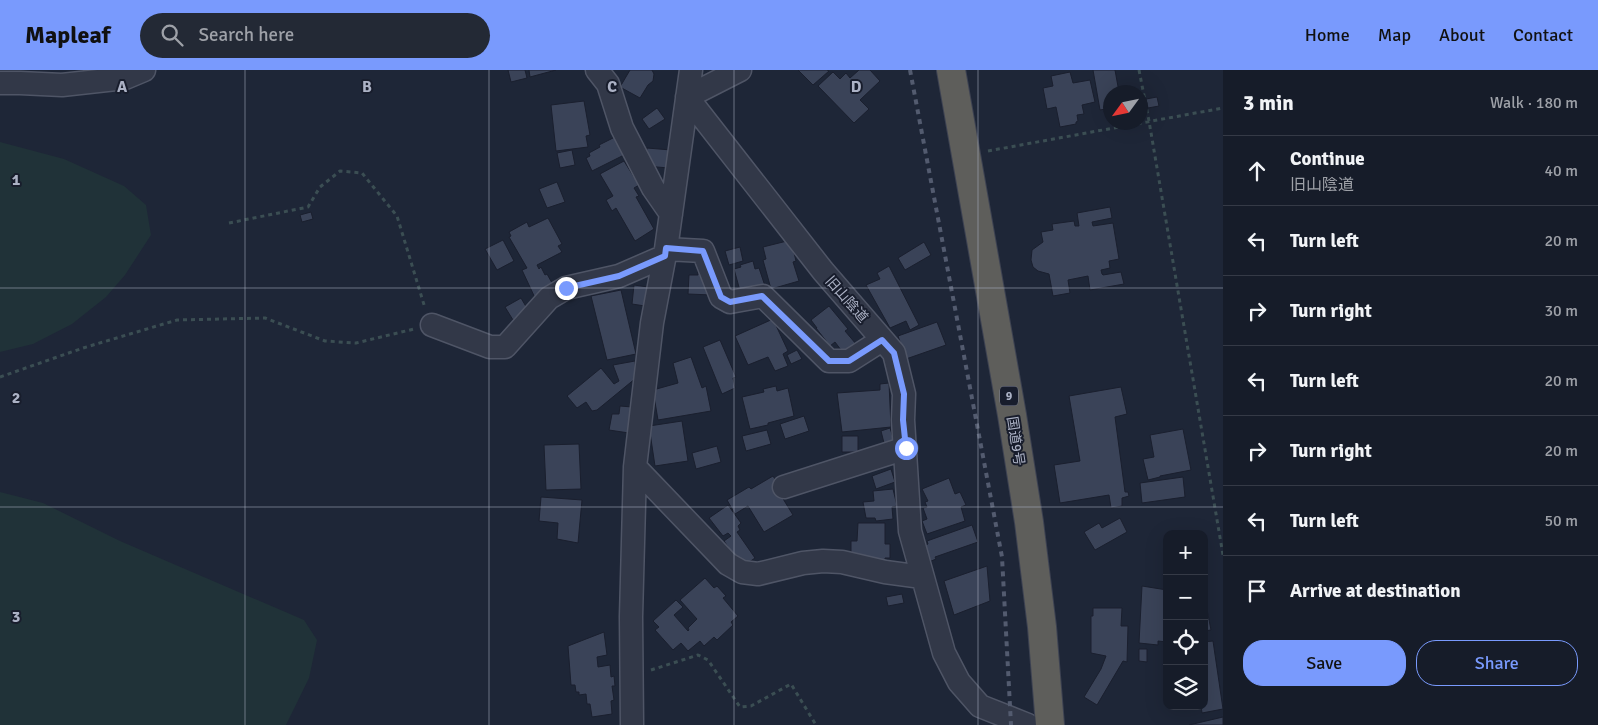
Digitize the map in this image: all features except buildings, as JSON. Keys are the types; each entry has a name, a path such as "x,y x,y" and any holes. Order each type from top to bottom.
{"highway":[{"name":"国道9号","path":"951,70 1029,522 1042,627 1050,725"}],"street":[{"path":"0,83 62,85 125,78 144,70"},
{"path":"597,70 608,84 622,128 653,188 671,214"},
{"path":"632,725 631,617 635,467 652,323 666,252 691,70"},
{"path":"687,97 740,70"},
{"name":"旧山陰道","path":"687,97 823,271 894,353 904,394 903,420 910,531 944,652 979,716 1028,725"},
{"path":"432,325 490,347 505,347 550,298 566,288 619,276 666,252 703,251 721,297 730,302 762,296 829,361 849,361 882,340"},
{"path":"784,487 906,448"},
{"path":"635,467 728,564 742,572 758,574 803,563 823,561 842,562 885,572 922,577"}],"path":[{"path":"1139,70 1223,555"},
{"path":"966,155 1223,108"},
{"path":"0,377 83,348 178,320 265,318 324,341 356,343 432,325 422,301 397,216 362,172 340,171 320,187 308,207 230,224"},
{"path":"632,677 698,656 708,660 740,707 751,706 791,684 816,725"}],"shaded area":[{"path":"0,142 64,159 124,186 146,205 151,235 125,275 106,297 72,324 33,344 0,352"},
{"path":"0,492 43,503 120,541 304,620 317,640 309,678 286,725 0,725"}],"railway":[{"path":"910,70 1002,557 1011,725"}],"route":[{"path":"566,288 619,276 665,256 666,248 703,251 721,297 730,302 762,296 829,361 849,361 882,340 894,353 904,394 903,420 906,448"}]}
